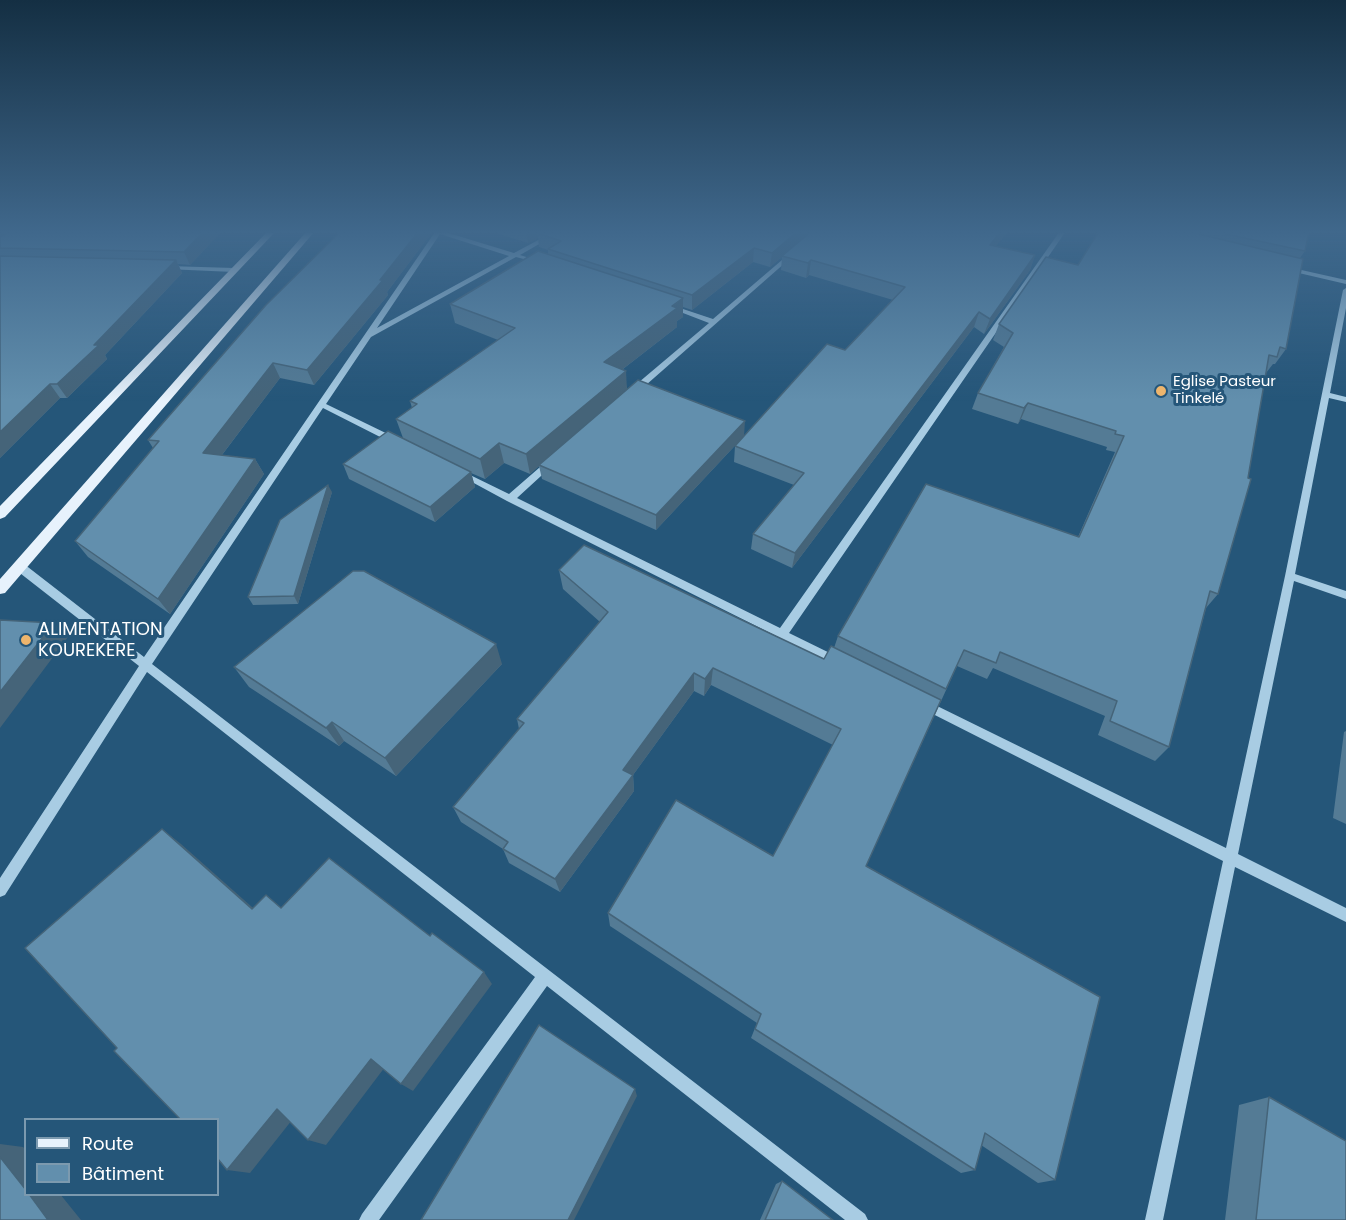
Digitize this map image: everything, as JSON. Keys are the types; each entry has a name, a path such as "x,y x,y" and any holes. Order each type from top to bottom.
{"main road":[{"path":"0,514 217,288"},
{"path":"0,589 262,288"}],"street":[{"path":"0,890 145,665 399,288"},
{"path":"366,337 456,288"},
{"path":"625,399 753,288"},
{"path":"782,634 1023,288"},
{"path":"1154,1220 1228,857 1290,576 1346,290"},
{"path":"659,303 714,322"},
{"path":"1325,394 1346,400"},
{"path":"321,404 405,446"},
{"path":"510,499 554,460"},
{"path":"447,467 846,666"},
{"path":"20,567 859,1220"},
{"path":"1290,576 1346,595"},
{"path":"910,698 1346,915"},
{"path":"368,1220 545,976"}],"building":[{"path":"0,288 149,288 94,345 99,345 57,384 50,384 0,432"},
{"path":"283,288 376,288 307,370 273,363 203,453 255,459 158,599 75,541 159,441 148,440"},
{"path":"477,288 652,288 683,298 672,306 677,308 604,362 626,371 526,454 499,443 480,459 396,419 417,404 410,401 515,328 450,304"},
{"path":"670,288 701,288 692,295"},
{"path":"904,288 1012,288 990,319 979,312 795,553 753,534 804,473 735,446 827,344 845,350"},
{"path":"1024,288 1298,288 1286,349 1280,347 1277,357 1269,355 1248,478 1251,479 1218,594 1210,591 1169,747 1110,721 1117,701 1000,652 996,663 964,650 946,689 838,636 926,484 1079,537 1124,436 1115,434 1116,431 1028,403 1024,408 978,393 1013,333 999,324"},
{"path":"638,380 745,421 656,515 539,465"},
{"path":"388,431 471,472 430,507 343,464"},
{"path":"328,485 294,596 248,597 280,520"},
{"path":"584,545 824,659 831,646 941,700 866,866 1100,997 1055,1180 985,1133 975,1170 755,1029 761,1014 608,913 676,800 773,856 841,729 713,668 705,679 694,673 623,770 633,775 555,879 503,849 508,842 453,807 524,723 517,719 608,612 559,570"},
{"path":"353,571 364,571 496,644 385,758 332,722 326,728 234,667"},
{"path":"0,620 54,623 0,692"},
{"path":"162,829 252,909 266,895 281,908 329,858 430,936 432,933 484,972 401,1084 371,1059 308,1140 277,1109 227,1170 219,1160 219,1118 179,1118 114,1051 117,1048 25,948"},
{"path":"539,1025 635,1089 568,1220 421,1220"},
{"path":"1269,1097 1346,1141 1346,1220 1256,1220"},
{"path":"0,1157 24,1187 24,1196 30,1196 48,1220 0,1220"},
{"path":"782,1181 833,1220 765,1220"}],"place":[{"name":"Eglise Pasteur Tinkelé","path":"1161,391"},
{"name":"ALIMENTATION KOUREKERE","path":"26,640"}]}
